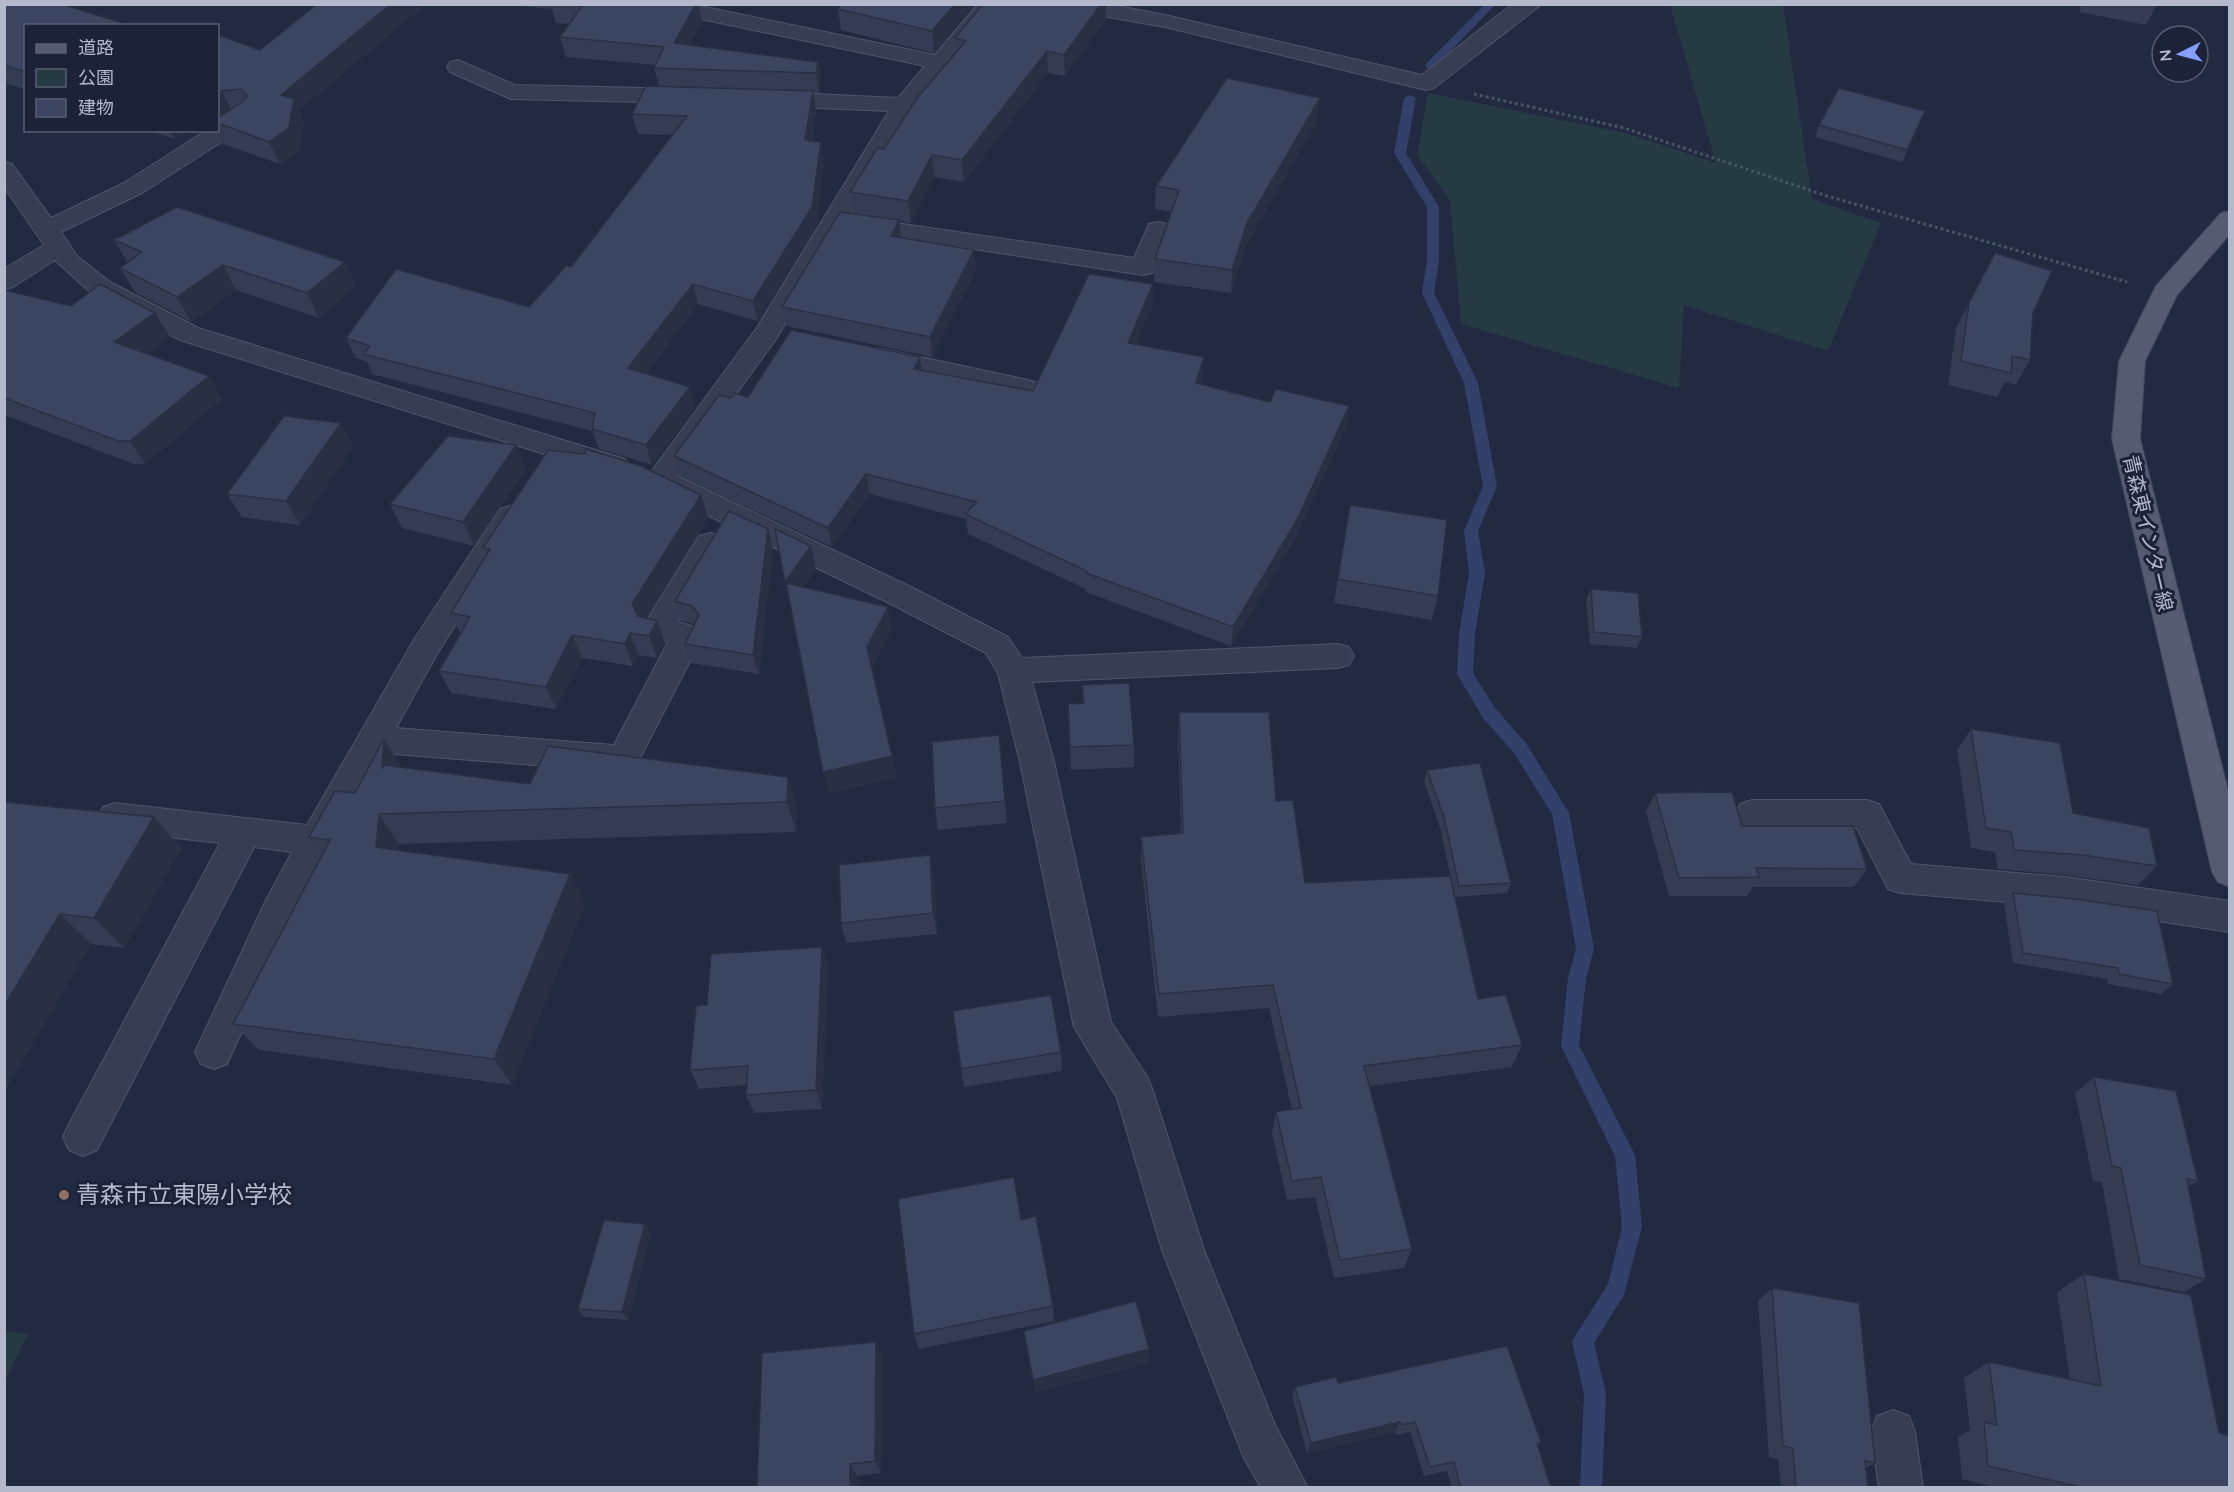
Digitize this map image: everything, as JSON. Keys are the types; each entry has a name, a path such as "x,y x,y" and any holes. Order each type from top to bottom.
{"main road":[{"name":"青森東インター線","path":"2229,218 2165,292 2132,361 2126,439 2229,867"}],"street":[{"path":"658,4 940,63"},
{"path":"659,480 779,335 835,221 904,105 990,4"},
{"path":"1068,4 1165,21 1426,83 1514,14 1532,4"},
{"path":"458,68 511,92 709,97"},
{"path":"755,99 904,105"},
{"path":"4,281 52,239 243,118"},
{"path":"4,169 68,261 101,288 189,334 541,471 659,480 900,595 997,645 1012,671 1037,762 1093,1027 1134,1091 1183,1250 1259,1440 1286,1488"},
{"path":"835,221 1143,267 1158,229"},
{"path":"858,352 1028,389"},
{"path":"214,1053 269,933 316,840 426,646 541,471"},
{"path":"374,740 623,759 687,636 658,628 729,513"},
{"path":"1012,671 1338,656"},
{"path":"84,814 316,840"},
{"path":"1752,814 1867,814 1900,878 2065,892 2229,917"},
{"path":"83,1137 244,832"},
{"path":"1893,1432 1901,1488"}],"path":[{"path":"1426,83 1624,128 1827,196 2165,292"}],"green space":[{"path":"1670,5 1783,5 1812,199 1881,223 1828,351 1684,305 1679,388 1461,324 1450,200 1417,155 1428,93 1626,133 1716,163"},
{"path":"4,1331 28,1334 5,1381"}],"building":[{"path":"4,4 61,4 126,24 24,24 24,71 4,65"},
{"path":"317,4 391,4 281,95 294,99 289,128 269,142 219,123 219,117 247,96 241,89 219,92 219,35 260,50"},
{"path":"566,4 696,4 674,43 818,62 816,73 654,68 664,47 560,37 582,6"},
{"path":"842,4 955,4 932,31 838,9"},
{"path":"983,4 1101,4 1064,55 1047,51 962,160 932,155 908,201 850,192 877,148 884,149 917,98 966,41 955,38"},
{"path":"1227,78 1320,98 1247,223 1232,270 1155,259 1179,190 1156,186"},
{"path":"646,86 813,91 805,140 821,142 812,207 753,301 693,284 628,368 690,387 646,445 592,429 595,413 363,354 370,346 346,338 396,269 529,307 566,266 571,267 687,116 632,114"},
{"path":"1839,88 1925,111 1907,150 1819,125"},
{"path":"177,207 345,262 307,293 223,265 177,297 120,268 142,252 114,240"},
{"path":"840,212 899,220 891,236 974,250 930,337 782,307"},
{"path":"1995,253 2052,271 2033,313 2030,360 2012,356 2011,373 1961,361 1969,303"},
{"path":"1089,274 1153,284 1128,343 1204,357 1196,383 1270,402 1276,389 1349,406 1298,518 1233,627 1086,573 1087,571 965,514 977,502 866,474 828,528 674,456 719,395 730,398 735,393 748,397 791,330 920,357 914,369 1033,391"},
{"path":"100,284 155,313 114,342 209,376 130,441 118,441 4,398 4,290 71,306"},
{"path":"284,416 341,423 286,501 227,494"},
{"path":"448,436 516,445 463,522 390,504"},
{"path":"586,449 641,466 701,495 632,604 638,616 657,621 649,636 630,633 625,644 572,635 546,687 439,671 470,617 451,613 490,549 483,548 548,450 585,454"},
{"path":"1350,505 1447,520 1438,596 1338,579"},
{"path":"729,511 768,529 753,655 685,644 699,615 692,606 675,601"},
{"path":"775,529 811,546 785,582"},
{"path":"786,583 888,607 867,647 892,756 823,772"},
{"path":"1591,589 1638,593 1642,637 1594,632"},
{"path":"1129,683 1134,745 1070,747 1068,704 1084,703 1082,685"},
{"path":"1179,712 1269,712 1276,801 1293,800 1305,883 1450,876 1478,999 1506,995 1522,1045 1364,1066 1412,1249 1340,1260 1321,1177 1292,1181 1276,1112 1301,1108 1273,985 1159,994 1141,837 1183,833"},
{"path":"1971,729 2060,743 2073,813 2149,828 2157,866 2083,855 2014,850 2011,832 1986,828"},
{"path":"999,735 1005,801 935,808 932,742"},
{"path":"384,739 382,769 384,765 530,784 548,746 788,777 787,802 379,814 376,847 570,874 494,1059 233,1024 330,840 309,837 335,791 355,793"},
{"path":"1480,763 1511,883 1459,886 1444,817 1427,770"},
{"path":"1732,792 1742,826 1853,826 1867,869 1756,868 1759,877 1679,878 1655,793"},
{"path":"4,802 154,817 94,918 60,914 4,1006"},
{"path":"930,855 933,913 841,923 839,865"},
{"path":"2013,893 2157,911 2173,984 2119,974 2118,968 2023,953"},
{"path":"822,947 816,1090 746,1095 748,1066 690,1070 696,1006 707,1005 711,954"},
{"path":"1051,995 1061,1052 961,1069 953,1011"},
{"path":"2094,1077 2176,1091 2198,1181 2187,1179 2206,1279 2140,1265 2121,1168 2112,1166"},
{"path":"1014,1177 1021,1220 1036,1216 1053,1306 914,1334 898,1199"},
{"path":"604,1220 645,1224 622,1312 578,1309"},
{"path":"2084,1274 2191,1295 2219,1433 2229,1436 2229,1488 2085,1488 1988,1466 1984,1422 1997,1425 1989,1362 2101,1386"},
{"path":"1772,1288 1859,1303 1875,1463 1865,1461 1868,1488 1796,1488 1793,1448 1783,1446"},
{"path":"1136,1301 1149,1349 1033,1380 1024,1331"},
{"path":"876,1342 875,1461 850,1464 850,1488 757,1488 762,1353"},
{"path":"1507,1346 1541,1442 1537,1443 1551,1488 1461,1488 1454,1462 1430,1467 1415,1422 1401,1425 1400,1422 1311,1443 1295,1387 1336,1377 1338,1383"}],"waterway":[{"path":"1430,66 1491,4"},
{"path":"1410,98 1400,153 1433,207 1433,260 1428,293 1471,383 1490,486 1471,531 1477,573 1467,634 1465,674 1489,713 1520,748 1560,813 1585,949 1577,978 1570,1046 1625,1155 1632,1227 1617,1288 1583,1341 1595,1394 1591,1488"}],"place":[{"name":"青森市立東陽小学校","path":"64,1195"}]}
